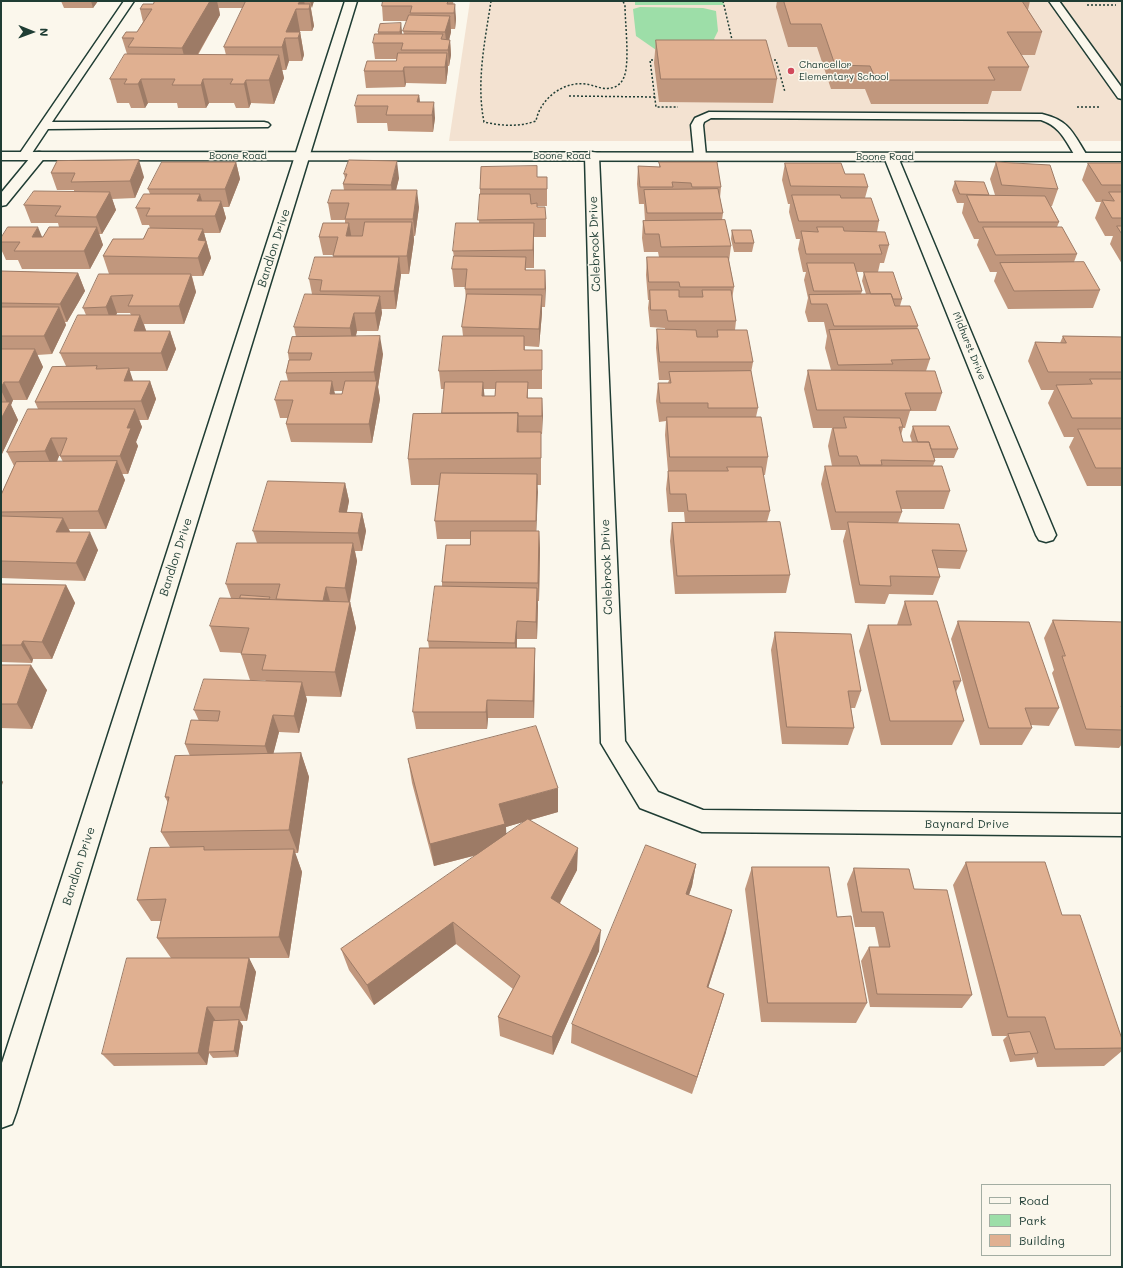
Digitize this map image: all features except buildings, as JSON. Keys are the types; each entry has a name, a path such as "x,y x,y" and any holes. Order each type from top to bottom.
{"street":[{"name":"Bandlon Drive","path":"1,1113 351,1"},
{"name":"Boone Road","path":"1,156 1122,157"},
{"path":"1,202 40,156"},
{"name":"Colebrook Drive","path":"592,156 613,743 649,800 702,821 813,822"},
{"name":"Midhurst Drive","path":"891,157 1046,535"},
{"name":"Baynard Drive","path":"813,822 1122,825"}],"lane":[{"path":"24,156 129,1"},
{"path":"1054,1 1122,96"},
{"path":"700,156 697,125 698,120 709,115 717,115 1042,118 1055,121 1062,126 1082,157"},
{"path":"44,126 264,125"}],"path":[{"path":"490,1 483,58 481,110 484,122 496,125 529,124 536,121 542,104 565,87 579,84 590,84 600,88 610,89 616,86 624,78 625,68 625,6 623,1"},
{"path":"723,1 733,45"},
{"path":"650,60 658,60"},
{"path":"768,60 776,60 785,94"},
{"path":"569,96 655,96"}],"shaded area":[{"name":"Chancellor Elementary School","path":"470,1 1122,1 1122,141 449,141"}],"green space":[{"path":"635,1 723,1 724,5 635,5"},
{"path":"640,7 703,8 716,11 718,31 714,39 715,40 659,52 636,36 633,9"}],"place":[{"name":"Chancellor Elementary School","path":"791,71"}]}
